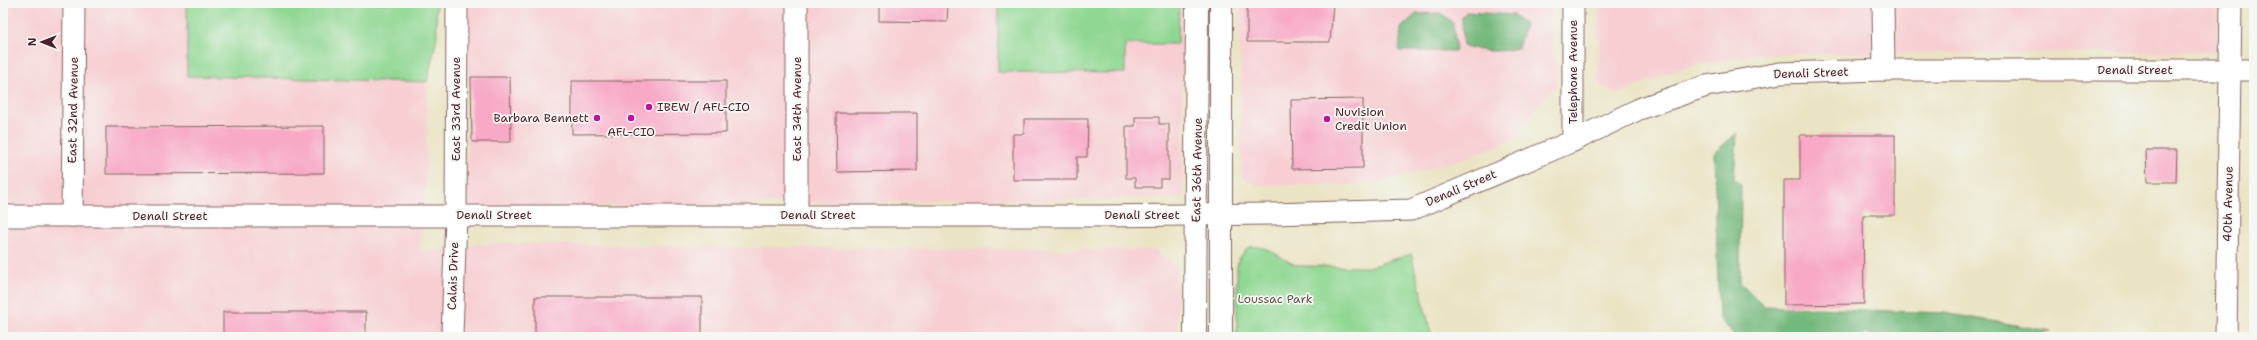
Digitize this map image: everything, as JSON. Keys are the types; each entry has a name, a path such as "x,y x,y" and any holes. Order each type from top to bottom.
{"main road":[{"name":"East 36th Avenue","path":"1195,337 1197,3"},
{"name":"East 36th Avenue","path":"1221,3 1221,337"}],"street":[{"name":"East 32nd Avenue","path":"72,216 74,3"},
{"name":"East 33rd Avenue","path":"456,215 457,3"},
{"name":"East 34th Avenue","path":"797,3 797,215"},
{"name":"Telephone Avenue","path":"1573,3 1573,141"},
{"path":"1883,3 1884,70"},
{"name":"40th Avenue","path":"2226,337 2231,3"},
{"name":"Denali Street","path":"3,216 1196,215 1411,210 1573,141 1639,109 1706,86 1780,73 1884,70 2254,70"},
{"name":"Calais Drive","path":"452,337 456,215"}],"shaded area":[{"path":"3,3 436,3 437,37 427,82 426,176 419,252 495,243 703,247 1155,250 1176,267 1178,337 3,337"},
{"path":"468,3 1181,3 1184,198 467,208"},
{"path":"1239,3 1552,3 1552,45 1557,84 1536,107 1516,138 1470,157 1384,181 1347,185 1257,185 1242,177"},
{"path":"1599,3 2218,3 2217,52 1755,54 1679,69 1617,94 1599,84"},
{"path":"2254,3 2254,337 2252,105"}],"green space":[{"path":"187,3 436,3 437,37 427,82 187,76"},
{"path":"998,3 1179,3 1178,44 1125,44 1125,73 998,72"},
{"path":"1466,12 1514,15 1525,24 1518,48 1483,51 1463,45 1462,17"},
{"path":"1441,13 1453,23 1456,51 1399,51 1401,28 1416,14"},
{"path":"1737,133 1734,180 1741,185 1740,282 1763,306 1944,313 2051,331 2025,337 1941,333 1736,337 1719,318 1714,153"},
{"name":"Loussac Park","path":"1249,247 1269,250 1299,266 1369,267 1411,254 1432,337 1237,337 1237,266 1239,258"}],"building":[{"path":"879,3 948,3 947,22 879,21"},
{"path":"1247,3 1333,3 1330,42 1247,42"},
{"path":"471,77 510,77 511,142 472,142"},
{"name":"IBEW / AFL-CIO","path":"572,81 726,81 726,133 572,134"},
{"name":"Nuvision Credit Union","path":"1363,99 1363,168 1292,169 1291,100"},
{"path":"836,113 917,113 917,171 837,172"},
{"path":"1135,117 1159,117 1159,124 1169,124 1169,179 1160,179 1160,187 1135,187 1135,178 1126,178 1126,126 1135,126"},
{"path":"1024,119 1088,119 1087,157 1077,157 1077,180 1013,180 1013,134 1024,134"},
{"path":"324,126 324,173 106,174 106,127"},
{"path":"1800,135 1895,135 1895,215 1863,215 1864,304 1784,305 1784,180 1800,180"},
{"path":"2146,150 2177,150 2176,182 2147,182"},
{"path":"535,297 702,297 702,337 535,337"},
{"path":"223,312 366,312 366,337 223,337"}],"place":[{"name":"IBEW / AFL-CIO","path":"649,107"},
{"name":"Barbara Bennett","path":"597,118"},
{"name":"AFL-CIO","path":"631,118"},
{"name":"Nuvision Credit Union","path":"1327,119"}]}
